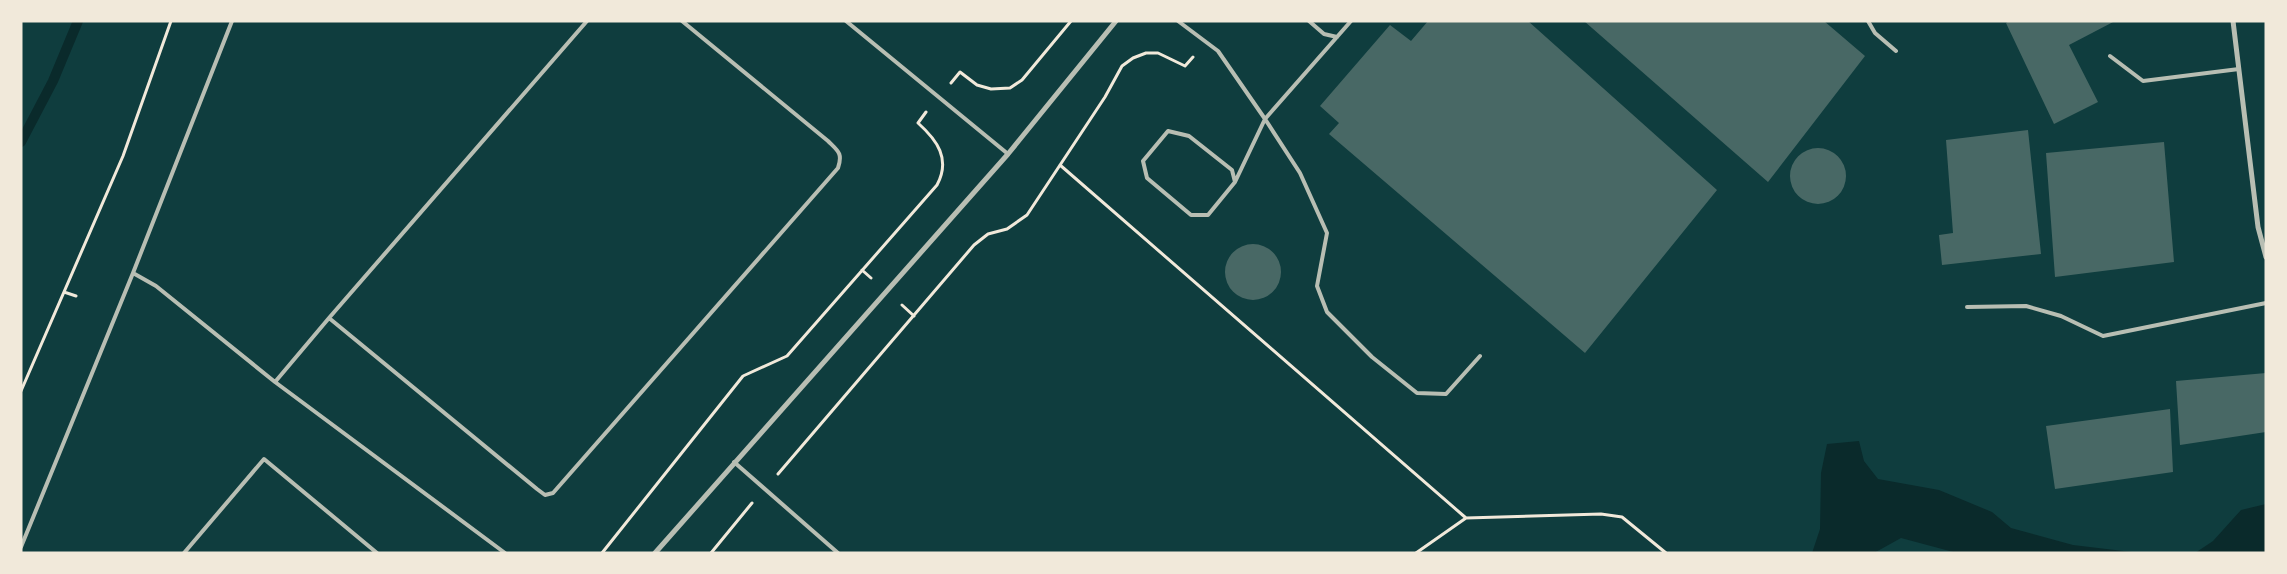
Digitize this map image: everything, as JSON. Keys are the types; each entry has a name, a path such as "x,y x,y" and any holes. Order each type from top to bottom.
{"street":[{"path":"655,553 1008,154 1116,21"},
{"path":"2233,21 2258,227 2266,257"}],"lane":[{"path":"21,547 133,273 232,21"},
{"path":"275,382 587,21"},
{"path":"329,318 537,489 545,495 553,493 796,217 838,168 841,159 838,151 828,141 682,21"},
{"path":"846,21 1008,154"},
{"path":"1178,21 1218,51 1300,173 1327,233 1317,286 1327,312 1372,357 1417,393 1446,394 1480,356"},
{"path":"1309,21 1324,34 1337,37"},
{"path":"1235,182 1232,170 1188,136 1168,131 1143,161 1147,178 1191,215 1208,215 1235,182 1265,119 1352,21"},
{"path":"1868,21 1876,33 1896,51"},
{"path":"2110,56 2143,80 2239,69"},
{"path":"133,273 156,286 275,382 505,553"},
{"path":"1967,307 2026,306 2062,316 2103,336 2266,303"},
{"path":"184,553 264,459 377,553"},
{"path":"734,462 838,553"}],"path":[{"path":"21,391 123,156 171,21"},
{"path":"960,72 977,85 991,89 1010,88 1022,80 1071,21"},
{"path":"786,466 974,245 988,234 1007,228 1027,215 1122,66 1133,58 1146,53 1164,55 1185,66"},
{"path":"602,553 743,376 787,356 937,185 943,170 943,156 937,142 918,123"},
{"path":"1060,165 1466,518"},
{"path":"64,292 76,296"},
{"path":"1416,553 1466,518 1601,514 1622,517 1666,553"},
{"path":"710,553 737,520"}],"water":[{"path":"1859,441 1864,461 1878,479 1939,490 1992,512 2011,528 2073,545 2140,553 1957,553 1901,538 1874,553 1812,553 1820,529 1821,473 1827,444"},
{"path":"2266,504 2266,553 2195,553 2213,541 2241,510"}],"building":[{"path":"1428,21 1528,21 1717,190 1585,353 1329,134 1339,123 1320,106 1390,25 1411,41"},
{"path":"1584,21 1824,21 1865,56 1768,182"},
{"path":"2009,21 2115,21 2069,45 2098,102 2054,124 2006,23"},
{"path":"2028,130 2041,254 1942,265 1939,235 1953,233 1946,140"},
{"path":"2164,142 2174,262 2055,277 2046,153"},
{"path":"1818,148 1829,150 1838,156 1844,165 1846,176 1844,187 1838,196 1829,202 1818,204 1807,202 1798,196 1792,187 1790,176 1792,165 1798,156 1807,150"},
{"path":"1248,244 1258,244 1273,252 1279,261 1281,272 1279,283 1273,292 1258,300 1248,300 1237,295 1230,288 1225,277 1225,267 1230,256 1237,249"},
{"path":"2266,373 2266,432 2180,445 2176,381"},
{"path":"2170,409 2173,472 2055,489 2046,426"}],"waterway":[{"path":"21,142 53,81 78,21"}]}
